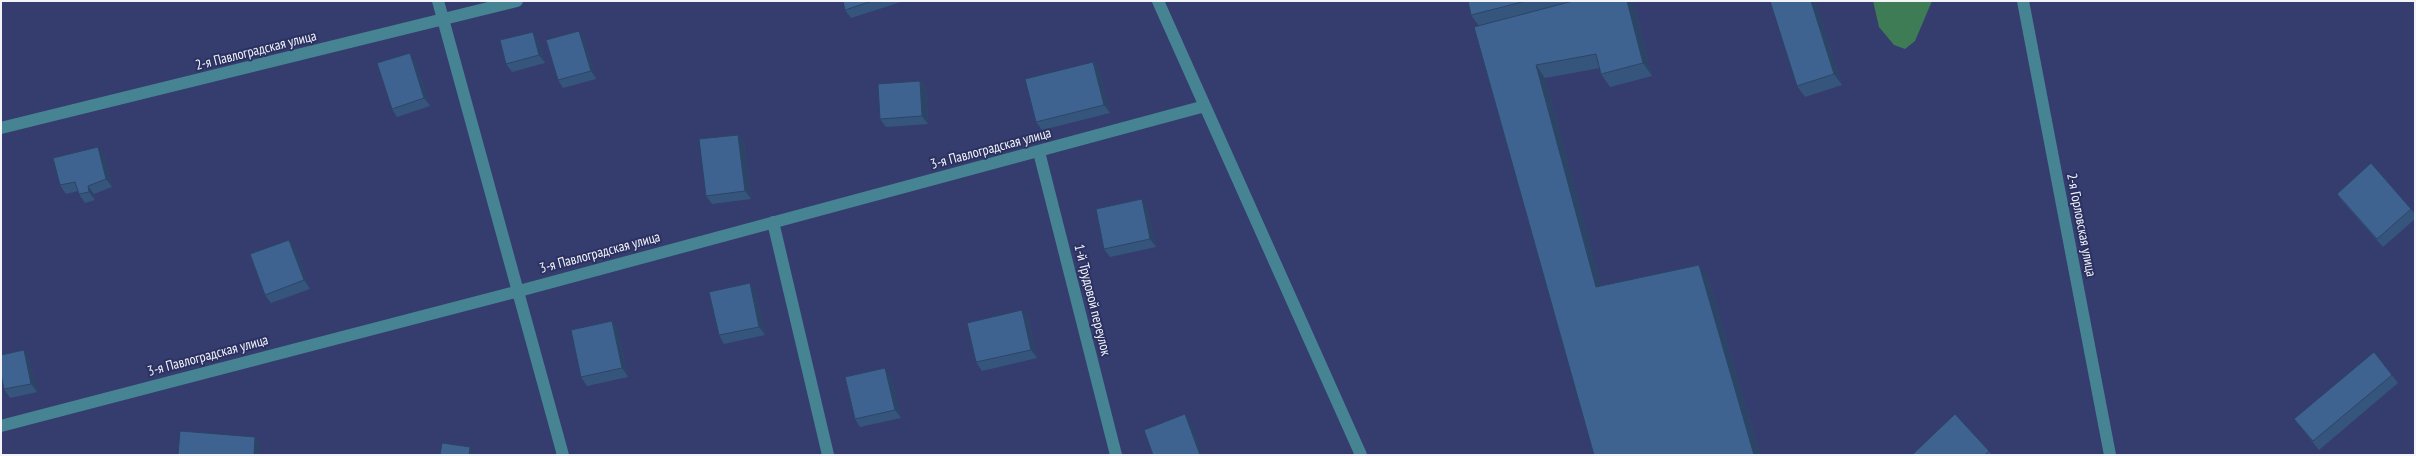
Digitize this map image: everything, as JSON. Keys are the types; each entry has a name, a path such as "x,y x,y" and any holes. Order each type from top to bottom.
{"street":[{"path":"438,1 563,455"},
{"name":"2-я Павлоградская улица","path":"1,128 443,21 517,1"},
{"path":"1158,1 1361,455"},
{"name":"2-я Горловская улица","path":"2023,1 2110,455"},
{"name":"3-я Павлоградская улица","path":"1,426 519,291 1205,106"},
{"name":"1-й Трудовой переулок","path":"1039,152 1116,455"},
{"path":"773,222 828,455"}],"shaded area":[{"path":"1873,1 1932,1 1915,41 1905,49 1894,45 1879,27"}],"building":[{"path":"843,1 872,1 845,10"},
{"path":"1468,1 1526,1 1471,15"},
{"path":"1573,1 1627,1 1643,63 1601,74 1596,54 1536,65 1596,287 1699,265 1754,455 1594,455 1474,27"},
{"path":"1770,1 1811,1 1834,74 1797,86"},
{"path":"579,31 591,71 558,80 546,40"},
{"path":"533,32 539,55 506,64 500,40"},
{"path":"410,53 424,98 392,109 377,63"},
{"path":"1093,62 1104,105 1036,122 1025,79"},
{"path":"920,81 922,116 880,119 878,84"},
{"path":"738,135 745,191 706,196 699,139"},
{"path":"98,147 106,179 88,186 89,192 79,194 75,182 60,185 53,158"},
{"path":"2371,163 2411,209 2377,239 2337,194"},
{"path":"1142,199 1150,239 1104,249 1096,209"},
{"path":"289,240 304,280 265,295 250,254"},
{"path":"750,283 759,327 719,335 709,292"},
{"path":"1022,310 1031,350 976,362 967,323"},
{"path":"612,321 622,368 581,377 571,330"},
{"path":"24,350 31,384 4,389 1,374 1,355"},
{"path":"2374,352 2392,375 2313,441 2294,419"},
{"path":"885,368 895,410 855,419 845,377"},
{"path":"1185,414 1200,455 1153,455 1144,430"},
{"path":"1955,414 1989,451 1985,455 1912,455"},
{"path":"180,431 255,437 254,455 178,455"},
{"path":"442,443 470,447 469,455 440,455"}]}
